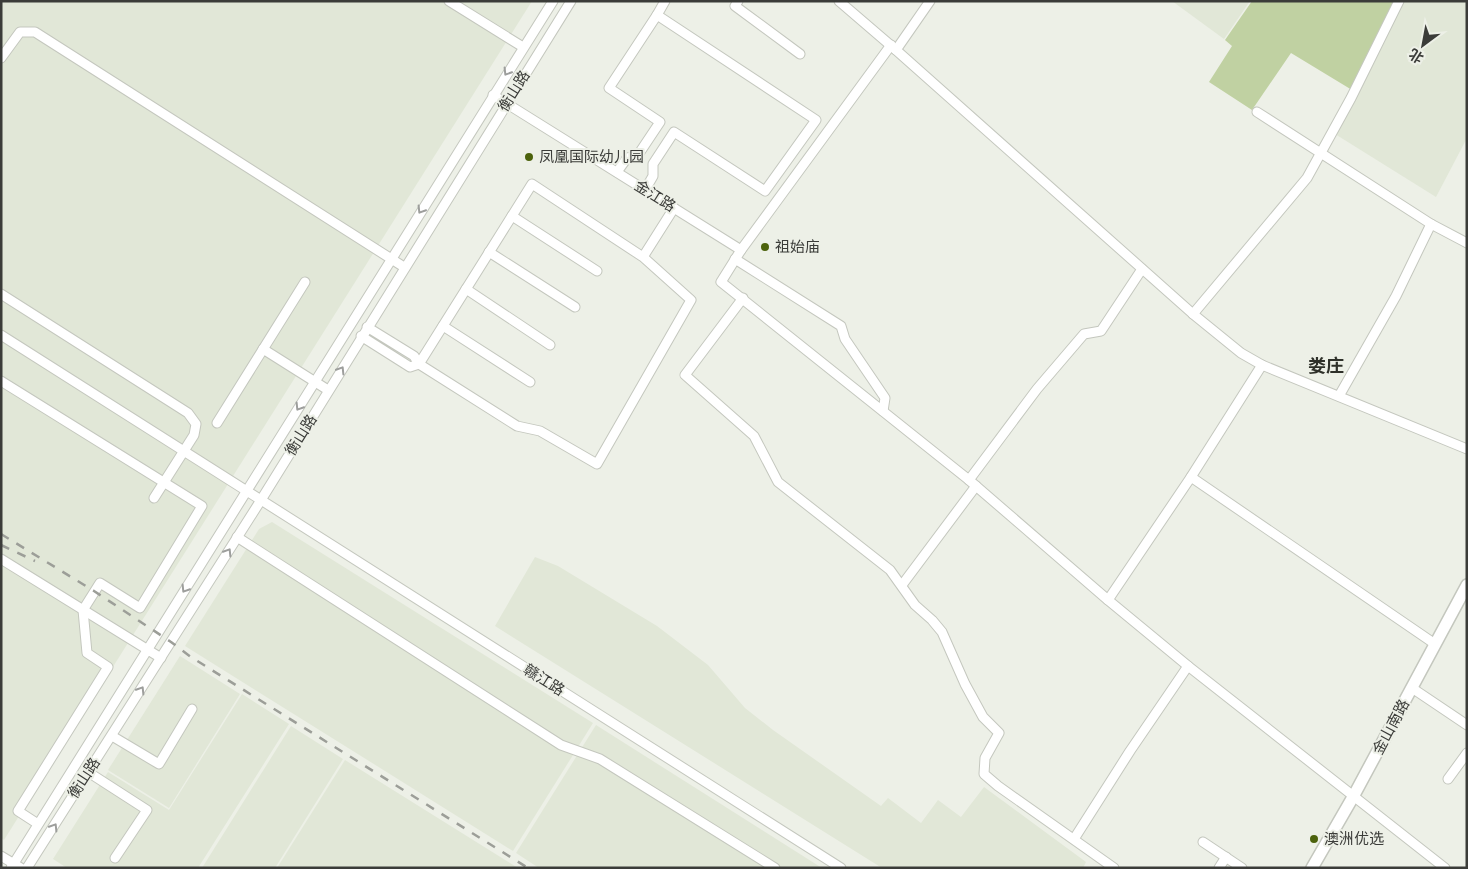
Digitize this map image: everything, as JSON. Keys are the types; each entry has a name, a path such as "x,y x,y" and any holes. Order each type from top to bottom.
{"main road":[{"name":"金山南路","path":"1312,868 1353,797 1467,585"}],"street":[{"path":"449,1 523,47"},
{"name":"衡山路","path":"15,866 38,824 553,1"},
{"name":"衡山路","path":"27,868 237,537 571,1"},
{"path":"657,15 816,120 765,191 609,88 665,1"},
{"path":"738,1 735,6 800,54"},
{"path":"839,1 1193,314 1241,354 1262,365 1467,449"},
{"path":"930,1 741,250 721,282 973,483 1108,600 1188,666 1445,868"},
{"path":"1193,314 1307,178 1399,1"},
{"path":"1,58 20,32 35,32 404,268"},
{"name":"金江路","path":"493,95 741,250"},
{"path":"1257,112 1431,224 1467,243"},
{"path":"617,172 627,158 638,155 660,122"},
{"path":"645,190 652,176 653,164 674,132"},
{"path":"362,336 410,367 419,364 532,184 644,256 691,300 597,464 540,431 517,426 419,364 414,356 367,327"},
{"path":"644,256 674,208"},
{"path":"512,216 597,271"},
{"path":"1338,396 1396,296 1431,224"},
{"path":"489,252 575,307"},
{"path":"735,259 841,326 845,339 885,398 883,411"},
{"path":"902,585 1037,389 1084,334 1101,331 1142,269"},
{"path":"217,422 305,282"},
{"path":"466,290 550,345"},
{"path":"1,294 188,413 196,424 194,435 154,498"},
{"path":"742,298 685,375 754,436 778,482 890,570 915,605 942,632 965,684 983,717 999,733 985,758 984,774 1114,868"},
{"path":"443,326 530,382"},
{"name":"赣江路","path":"1,336 184,450 246,492 841,868"},
{"path":"263,349 328,390"},
{"path":"1108,600 1191,477 1262,365"},
{"path":"1,381 202,506 140,608 100,583 83,610 87,653 108,667 18,811 38,824"},
{"path":"1191,477 1435,644"},
{"path":"237,537 562,745 600,759 775,868"},
{"path":"1,559 160,658"},
{"path":"1074,839 1130,751 1188,666"},
{"path":"1412,688 1467,725"},
{"path":"112,736 159,764 192,710"},
{"path":"1448,779 1467,754"},
{"path":"88,772 147,810 116,858"},
{"path":"1202,842 1242,868"},
{"path":"1,856 15,866"},
{"path":"1219,868 1226,858"}],"shaded area":[{"path":"1,1 532,1 4,840 1,838"},
{"path":"1172,1 1250,1 1224,39"},
{"path":"1401,1 1467,1 1467,138 1436,197 1335,134"},
{"path":"272,522 593,723 513,851 185,646 259,529"},
{"path":"535,557 558,566 657,626 708,665 745,708 881,806 888,798 921,823 938,800 961,817 984,787 1086,862 1083,868 882,868 495,626"},
{"path":"180,656 240,694 169,808 108,770"},
{"path":"242,694 289,724 198,868 67,868 53,859 108,772 169,810"},
{"path":"596,725 822,868 539,868 516,853"},
{"path":"291,726 343,759 275,868 202,868"},
{"path":"345,760 518,868 277,868"}],"green space":[{"path":"1252,1 1396,1 1352,90 1291,53 1252,110 1209,82 1232,46 1225,40"}],"railway":[{"path":"1,534 94,591 191,657 528,868"},
{"path":"1,545 35,561"}],"place":[{"name":"凤凰国际幼儿园","path":"529,157"},
{"name":"祖始庙","path":"765,247"},
{"name":"澳洲优选","path":"1314,839"}],"district":[{"name":"娄庄","path":"1326,366"}]}
